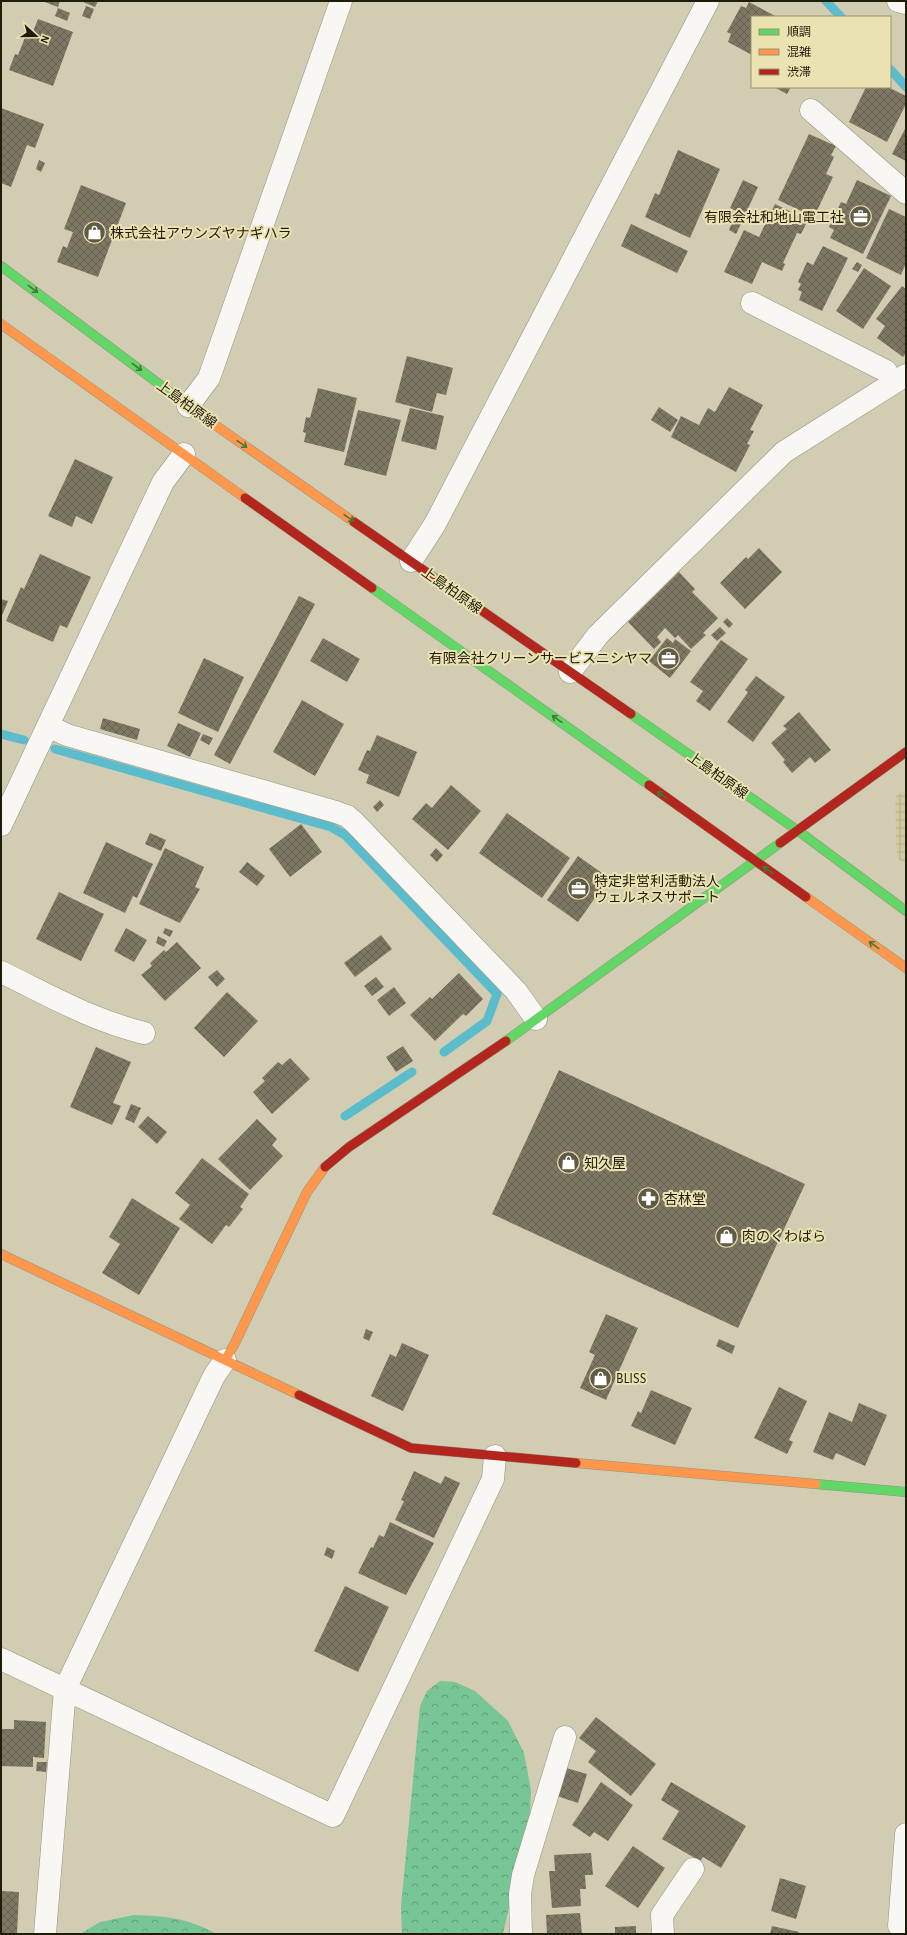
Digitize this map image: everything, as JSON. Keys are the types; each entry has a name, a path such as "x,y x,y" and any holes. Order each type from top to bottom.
{"street":[{"path":"188,406 209,378 341,1"},
{"path":"411,561 432,529 708,1"},
{"path":"898,1 906,3"},
{"path":"811,110 906,193"},
{"name":"上島柏原線","path":"1,266 188,406 797,830 906,911"},
{"path":"570,672 598,635 784,452 900,379 752,303"},
{"path":"1,324 906,968"},
{"path":"1,825 163,482 184,454"},
{"path":"48,726 67,735 346,816 355,823 516,991 536,1019"},
{"path":"45,1934 65,1690 214,1376 234,1345 307,1192 325,1167 348,1147 477,1062 906,752"},
{"path":"1,972 90,1016 117,1026 144,1033"},
{"path":"1,1254 411,1448 906,1492"},
{"path":"1,1659 333,1816 493,1479 495,1456"},
{"path":"521,1934 520,1894 523,1875 565,1737"},
{"path":"899,1926 906,1834"},
{"path":"663,1934 662,1915 693,1869"}],"shaded area":[{"path":"906,789 906,864 897,858 895,797"}],"green space":[{"path":"440,1681 455,1682 475,1691 508,1721 524,1753 531,1790 530,1814 503,1934 402,1934 401,1907 420,1706 427,1691"},
{"path":"134,1915 167,1917 186,1921 217,1934 80,1934 100,1922"}],"building":[{"path":"42,1 60,1 58,7"},
{"path":"81,1 98,1 95,7"},
{"path":"749,2 775,16 751,16 751,54 728,42 731,34 727,32 741,6 746,8"},
{"path":"86,6 94,9 90,19 82,16"},
{"path":"58,8 70,13 67,21 55,16"},
{"path":"38,19 73,32 53,86 9,70 15,54 18,55 26,35 31,37"},
{"path":"776,88 790,88 787,94"},
{"path":"866,88 890,88 906,96 906,104 887,142 849,122"},
{"path":"1,108 44,124 35,148 27,145 11,187 1,183"},
{"path":"906,127 906,161 892,154"},
{"path":"809,134 836,146 831,155 834,157 826,174 833,177 814,217 778,200"},
{"path":"678,150 720,169 690,238 645,217 655,193 659,195"},
{"path":"39,160 45,163 41,172 36,169"},
{"path":"743,180 758,187 745,215 730,208"},
{"path":"857,180 891,196 863,254 830,238 834,230 829,227 841,202 846,204"},
{"path":"81,185 126,203 98,277 57,262 63,246 67,248 73,232 64,229"},
{"path":"775,204 808,220 801,234 797,233 783,263 785,264 782,271 762,262 752,284 724,272 744,230 759,237"},
{"path":"889,209 906,217 906,263 901,275 866,258"},
{"path":"730,211 744,218 736,234 729,230 731,225 725,222"},
{"path":"631,224 688,251 677,273 621,246"},
{"path":"823,246 848,258 822,311 799,300 802,292 798,290 801,284 798,282 807,262 813,265"},
{"path":"857,262 862,265 858,272 852,269"},
{"path":"864,268 891,286 863,329 836,311"},
{"path":"902,286 906,289 906,353 903,357 877,338 885,326 876,319"},
{"path":"407,356 453,368 446,395 437,393 432,412 395,402"},
{"path":"729,387 763,405 750,430 754,431 747,444 750,445 736,472 671,437 681,416 699,425 708,408 715,412"},
{"path":"318,388 357,398 344,452 304,442 306,433 303,432 306,417 310,418"},
{"path":"659,407 678,420 670,432 651,420"},
{"path":"410,408 444,416 436,450 401,441"},
{"path":"358,410 401,420 386,476 344,465"},
{"path":"75,459 113,477 92,524 76,516 72,527 48,516"},
{"path":"759,548 782,572 745,609 720,583 746,557 748,559"},
{"path":"40,554 91,577 67,628 60,625 53,642 6,621 21,587 24,589"},
{"path":"679,572 695,589 692,592 718,618 703,633 706,635 691,649 678,635 675,638 665,628 657,637 661,642 654,649 628,622"},
{"path":"299,596 315,604 230,764 214,755"},
{"path":"1,599 8,601 1,618"},
{"path":"727,618 733,624 729,628 723,622"},
{"path":"720,627 726,633 717,641 711,635"},
{"path":"323,638 360,659 347,682 310,661"},
{"path":"667,638 673,643 675,639 691,651 670,678 649,661"},
{"path":"721,640 748,659 710,711 696,701 703,691 690,682"},
{"path":"204,658 244,677 218,732 178,713"},
{"path":"756,676 785,697 753,742 727,722 748,692 745,690"},
{"path":"302,700 344,724 315,776 273,752"},
{"path":"799,712 831,750 815,763 810,757 792,773 783,762 785,760 771,743 787,729 783,726"},
{"path":"103,718 140,729 137,740 100,729"},
{"path":"178,723 201,733 190,757 167,746"},
{"path":"203,734 213,738 209,745 200,740"},
{"path":"377,735 417,752 399,797 366,783 369,775 358,770 367,750 370,751"},
{"path":"451,785 481,811 448,850 412,819 426,803 432,808"},
{"path":"380,800 384,805 377,812 373,807"},
{"path":"507,813 570,858 542,898 479,853"},
{"path":"301,824 322,852 290,877 269,849"},
{"path":"150,833 166,840 161,851 145,844"},
{"path":"106,842 153,864 137,898 133,896 125,913 83,893"},
{"path":"165,848 204,867 195,887 200,889 180,923 139,904"},
{"path":"436,848 443,855 437,862 430,855"},
{"path":"578,856 609,878 578,922 547,900"},
{"path":"247,862 265,876 257,886 239,872"},
{"path":"59,892 104,914 81,961 36,939"},
{"path":"126,928 147,940 134,962 114,951"},
{"path":"165,928 173,931 170,937 163,933"},
{"path":"381,935 392,949 355,977 344,963"},
{"path":"158,936 167,941 164,947 156,943"},
{"path":"177,942 201,968 165,1001 141,975 152,966 150,963 164,950 166,952"},
{"path":"217,970 225,979 217,987 208,977"},
{"path":"459,973 483,999 466,1016 463,1014 435,1041 410,1015 430,997 432,999"},
{"path":"376,977 384,987 372,996 364,986"},
{"path":"394,987 406,1003 389,1016 377,1000"},
{"path":"227,992 258,1021 224,1057 194,1028"},
{"path":"403,1046 413,1061 396,1072 386,1057"},
{"path":"96,1047 131,1062 113,1103 121,1106 112,1125 70,1107"},
{"path":"290,1058 310,1079 272,1114 253,1092 265,1081 262,1078 278,1062 282,1065"},
{"name":"杏林堂","path":"559,1070 805,1184 738,1328 492,1214"},
{"path":"131,1104 141,1108 134,1123 125,1119"},
{"path":"148,1116 167,1132 157,1144 138,1127"},
{"path":"257,1119 277,1139 272,1145 283,1156 250,1190 218,1159"},
{"path":"202,1158 249,1194 240,1207 243,1209 229,1227 226,1225 212,1244 179,1219 190,1205 175,1193"},
{"path":"132,1198 180,1228 139,1295 102,1273 120,1244 109,1237"},
{"path":"606,1314 638,1328 606,1400 580,1388 595,1355 589,1352"},
{"path":"366,1329 373,1332 369,1341 363,1338"},
{"path":"719,1339 735,1346 732,1354 716,1346"},
{"path":"402,1343 429,1355 403,1411 371,1396 390,1354 396,1357"},
{"path":"779,1387 807,1401 789,1440 793,1442 787,1454 754,1438"},
{"path":"651,1390 692,1408 675,1445 631,1426 638,1411 641,1413"},
{"path":"859,1403 887,1415 865,1466 836,1453 833,1460 813,1452 829,1412 852,1422"},
{"path":"414,1471 441,1484 445,1476 460,1483 434,1538 395,1520 404,1501 401,1500"},
{"path":"390,1522 434,1543 406,1595 358,1573 379,1535 384,1537"},
{"path":"327,1547 335,1551 332,1559 324,1555"},
{"path":"345,1586 389,1607 358,1672 314,1651"},
{"path":"596,1717 656,1764 631,1796 588,1762 596,1751 579,1738"},
{"path":"14,1720 46,1722 44,1758 33,1757 33,1767 1,1766 1,1729 14,1729"},
{"path":"37,1762 47,1762 46,1772 36,1771"},
{"path":"566,1768 587,1774 578,1803 557,1796"},
{"path":"601,1782 633,1805 608,1841 594,1832 590,1837 572,1825"},
{"path":"671,1782 746,1826 721,1868 703,1857 700,1861 662,1839 679,1811 661,1800"},
{"path":"633,1846 665,1868 638,1908 605,1886"},
{"path":"591,1853 593,1875 585,1875 586,1889 580,1889 581,1906 552,1908 549,1871 555,1871 554,1855"},
{"path":"780,1878 806,1886 796,1919 771,1911"},
{"path":"1,1891 19,1892 17,1934 1,1934"},
{"path":"580,1913 582,1934 547,1934 546,1915"},
{"path":"636,1926 636,1934 615,1934 615,1927"},
{"path":"772,1926 799,1932 798,1934 770,1934"}],"waterway":[{"path":"826,1 840,16"},
{"path":"891,70 906,87"},
{"path":"1,734 24,740"},
{"path":"55,749 331,827 345,835 497,994 487,1021 444,1052"},
{"path":"345,1116 412,1072"}],"traffic: fast":[{"path":"1,266 198,413"},
{"path":"372,588 649,785"},
{"path":"631,714 797,830 906,911"},
{"path":"506,1041 780,843"},
{"path":"816,1484 906,1492"}],"traffic: slow":[{"path":"1,324 245,498"},
{"path":"198,413 354,522"},
{"path":"806,897 906,968"},
{"path":"225,1360 234,1345 307,1192 325,1167"},
{"path":"1,1254 299,1395"},
{"path":"576,1463 816,1484"}],"traffic: jam":[{"path":"245,498 372,588"},
{"path":"354,522 631,714"},
{"path":"780,843 906,752"},
{"path":"649,785 806,897"},
{"path":"325,1167 349,1147 506,1041"},
{"path":"299,1395 411,1448 576,1463"}],"place":[{"name":"有限会社和地山電工社","path":"860,217"},
{"name":"株式会社アウンズヤナギハラ","path":"94,233"},
{"name":"有限会社クリーンサービスニシヤマ","path":"668,658"},
{"name":"特定非営利活動法人 ウェルネスサポート","path":"578,889"},
{"name":"知久屋","path":"569,1163"},
{"name":"杏林堂","path":"648,1199"},
{"name":"肉のくわばら","path":"727,1236"},
{"name":"BLISS","path":"600,1378"}]}
